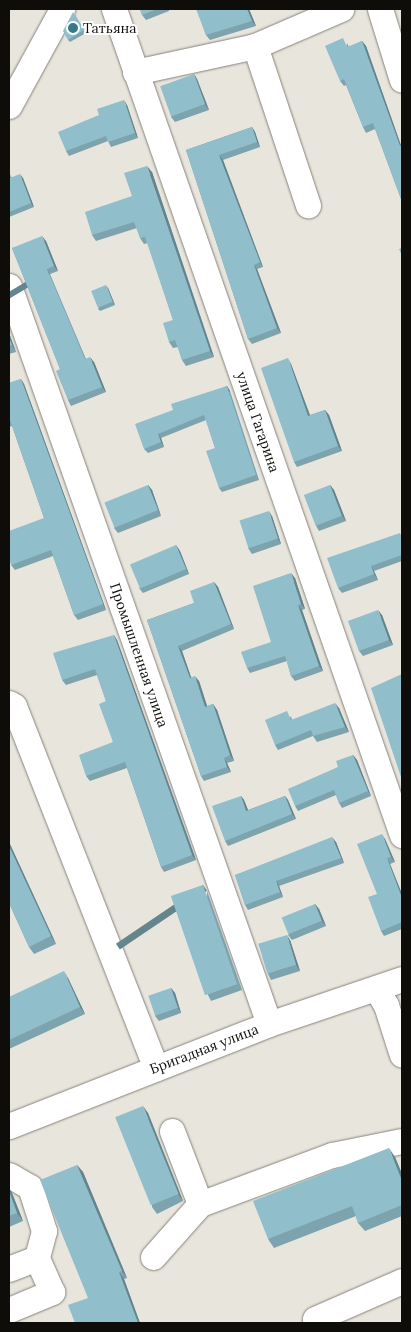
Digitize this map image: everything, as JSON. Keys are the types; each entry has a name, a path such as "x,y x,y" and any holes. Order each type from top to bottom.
{"street":[{"path":"9,106 62,9"},
{"name":"улица Гагарина","path":"114,9 402,834"},
{"path":"135,72 255,46 342,9"},
{"path":"380,9 402,80"},
{"path":"255,46 308,205"},
{"name":"Промышленная улица","path":"9,286 269,1024"},
{"path":"9,703 14,706 156,1068"},
{"name":"Бригадная улица","path":"9,1126 269,1024 402,979"},
{"path":"376,988 386,1006 402,1055"},
{"path":"172,1131 200,1204"},
{"path":"152,1257 200,1204 332,1155 402,1141"},
{"path":"9,1175 30,1187 44,1230 37,1258 52,1292 9,1310"},
{"path":"9,1269 37,1258"},
{"path":"317,1323 315,1319 402,1281"}],"building":[{"path":"140,9 157,9 142,15"},
{"path":"196,9 247,9 252,21 206,35"},
{"name":"Татьяна","path":"73,12 84,30 68,40 63,31"},
{"path":"343,38 347,47 362,41 400,146 402,145 401,199 373,123 363,127 344,79 340,81 325,46"},
{"path":"194,74 205,104 171,116 160,86"},
{"path":"124,100 135,133 108,142 106,136 66,151 58,132 99,115 97,109"},
{"path":"252,127 257,142 219,155 260,262 254,265 277,328 248,339 186,150"},
{"path":"147,166 210,351 182,360 175,340 169,342 163,323 173,320 145,237 140,238 134,222 92,235 85,212 132,196 124,173"},
{"path":"20,174 31,203 9,212 9,176 10,178"},
{"path":"42,236 54,266 47,269 85,359 90,357 102,387 68,400 56,371 60,369 12,248"},
{"path":"106,285 113,302 98,308 91,291"},
{"path":"288,358 308,416 325,410 338,446 294,462 261,368"},
{"path":"21,379 103,604 74,615 51,550 11,565 9,557 9,531 44,518 9,420 9,383"},
{"path":"227,386 256,475 219,488 206,451 215,448 204,415 158,434 161,442 144,449 135,424 173,410 171,404"},
{"path":"148,485 158,510 115,528 104,503"},
{"path":"330,485 342,516 316,526 304,495"},
{"path":"269,511 278,539 248,548 240,521"},
{"path":"400,533 402,538 402,555 371,566 374,574 338,588 327,558"},
{"path":"176,545 186,569 140,588 130,565"},
{"path":"291,573 301,604 298,605 319,666 291,676 285,656 247,668 241,652 271,642 253,586"},
{"path":"214,582 231,624 178,646 190,678 195,676 205,707 213,704 230,755 224,758 227,767 201,776 147,620 194,603 190,591"},
{"path":"378,610 389,640 359,651 348,621"},
{"path":"114,635 192,855 161,867 125,762 86,776 79,755 113,742 99,704 106,701 95,669 62,680 53,653"},
{"path":"402,674 402,780 371,688"},
{"path":"335,703 345,727 313,736 311,730 275,745 265,720 287,711 291,720"},
{"path":"353,755 368,791 339,803 334,790 295,806 288,789 338,767 336,761"},
{"path":"241,796 246,811 285,796 292,814 225,841 212,806"},
{"path":"382,834 391,857 387,858 402,898 402,922 381,931 368,897 377,894 357,844"},
{"path":"332,837 341,858 276,881 280,892 245,905 235,875"},
{"path":"9,846 51,936 29,947 9,903"},
{"path":"203,885 237,984 205,995 171,896"},
{"path":"315,904 322,921 288,934 282,917"},
{"path":"287,935 296,965 267,973 258,944"},
{"path":"64,971 80,1007 9,1040 9,997"},
{"path":"171,988 178,1008 155,1016 148,996"},
{"path":"143,1106 179,1194 151,1205 115,1117"},
{"path":"389,1148 402,1181 402,1205 358,1223 352,1206 268,1239 253,1201"},
{"path":"77,1165 122,1271 119,1272 138,1323 75,1323 68,1305 88,1298 40,1180"},
{"path":"9,1191 17,1213 9,1216"}],"place":[{"name":"Татьяна","path":"73,28"}]}
